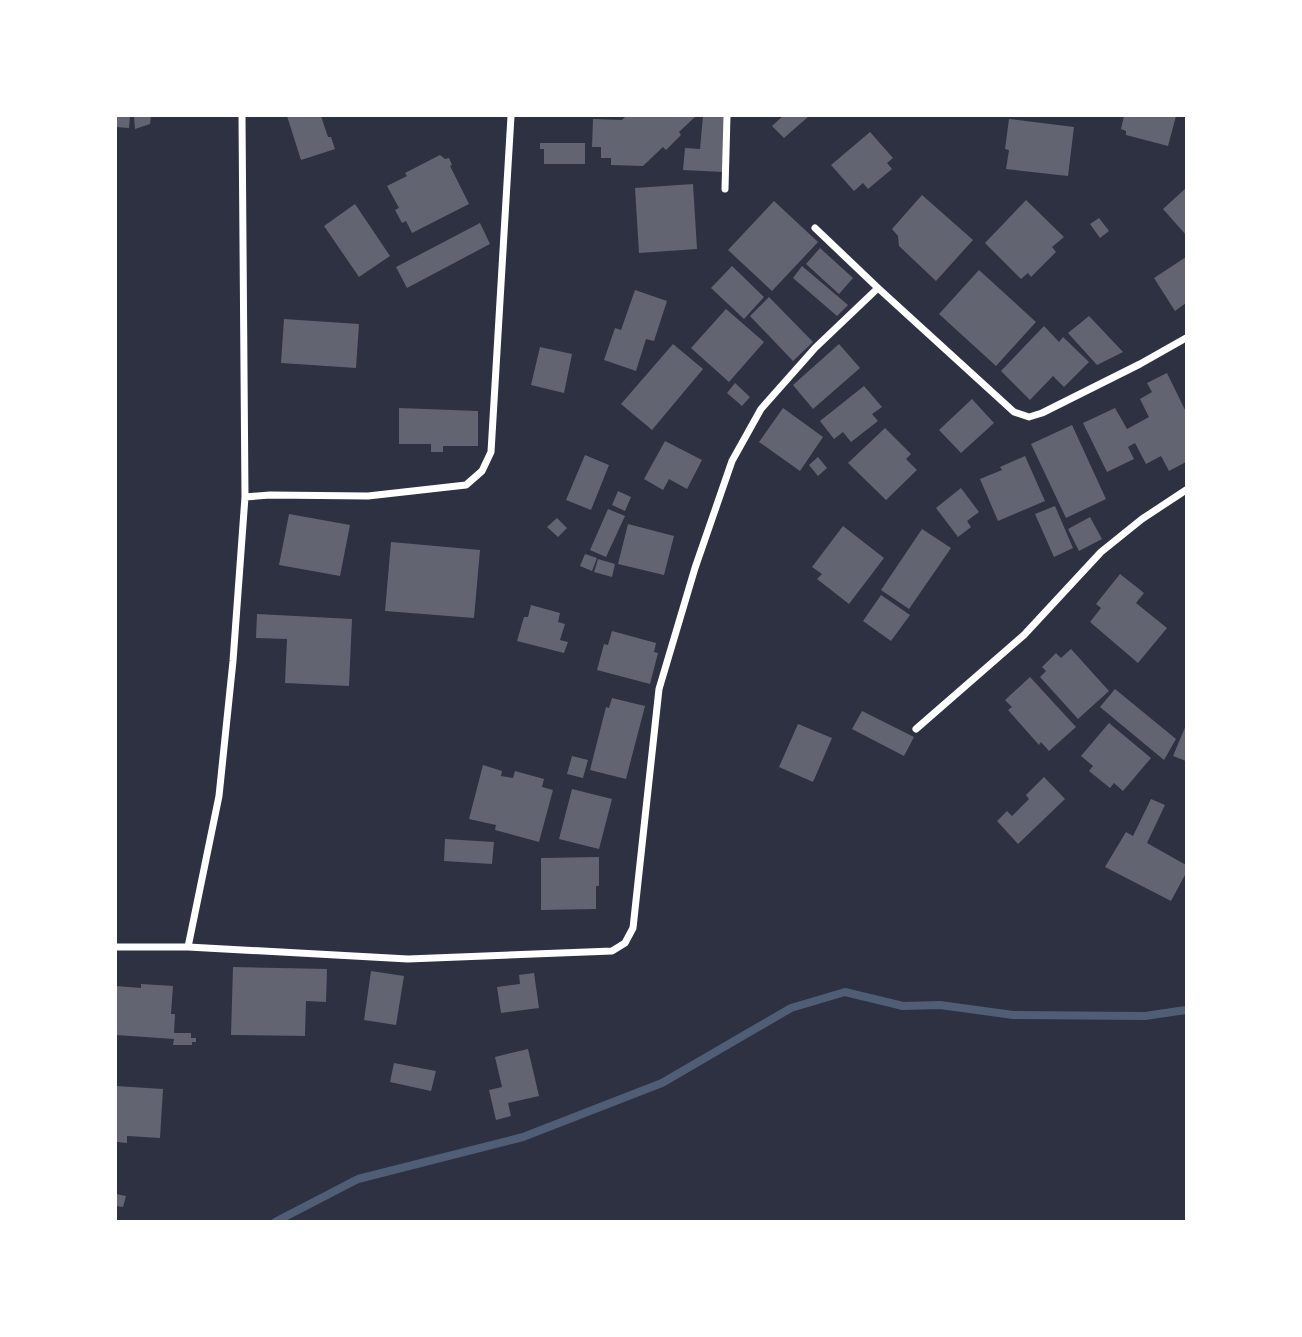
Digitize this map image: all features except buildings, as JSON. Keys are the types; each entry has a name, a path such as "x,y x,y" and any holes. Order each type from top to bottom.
{"street":[{"path":"188,947 219,796 233,660 245,497 242,116"},
{"path":"245,497 368,496 466,485 482,471 491,452 511,116"},
{"path":"725,189 727,116"},
{"path":"815,228 1014,412 1029,417 1042,414 1186,338"},
{"path":"116,947 188,947 408,959 612,951 625,943 633,928 659,689 687,593 732,461 761,409 815,348 878,288"},
{"path":"916,730 1024,635 1101,552 1142,519 1186,490"}],"waterway":[{"path":"275,1222 358,1179 523,1137 662,1083 791,1008 845,992 903,1006 940,1005 1013,1015 1145,1016 1186,1010"}]}
